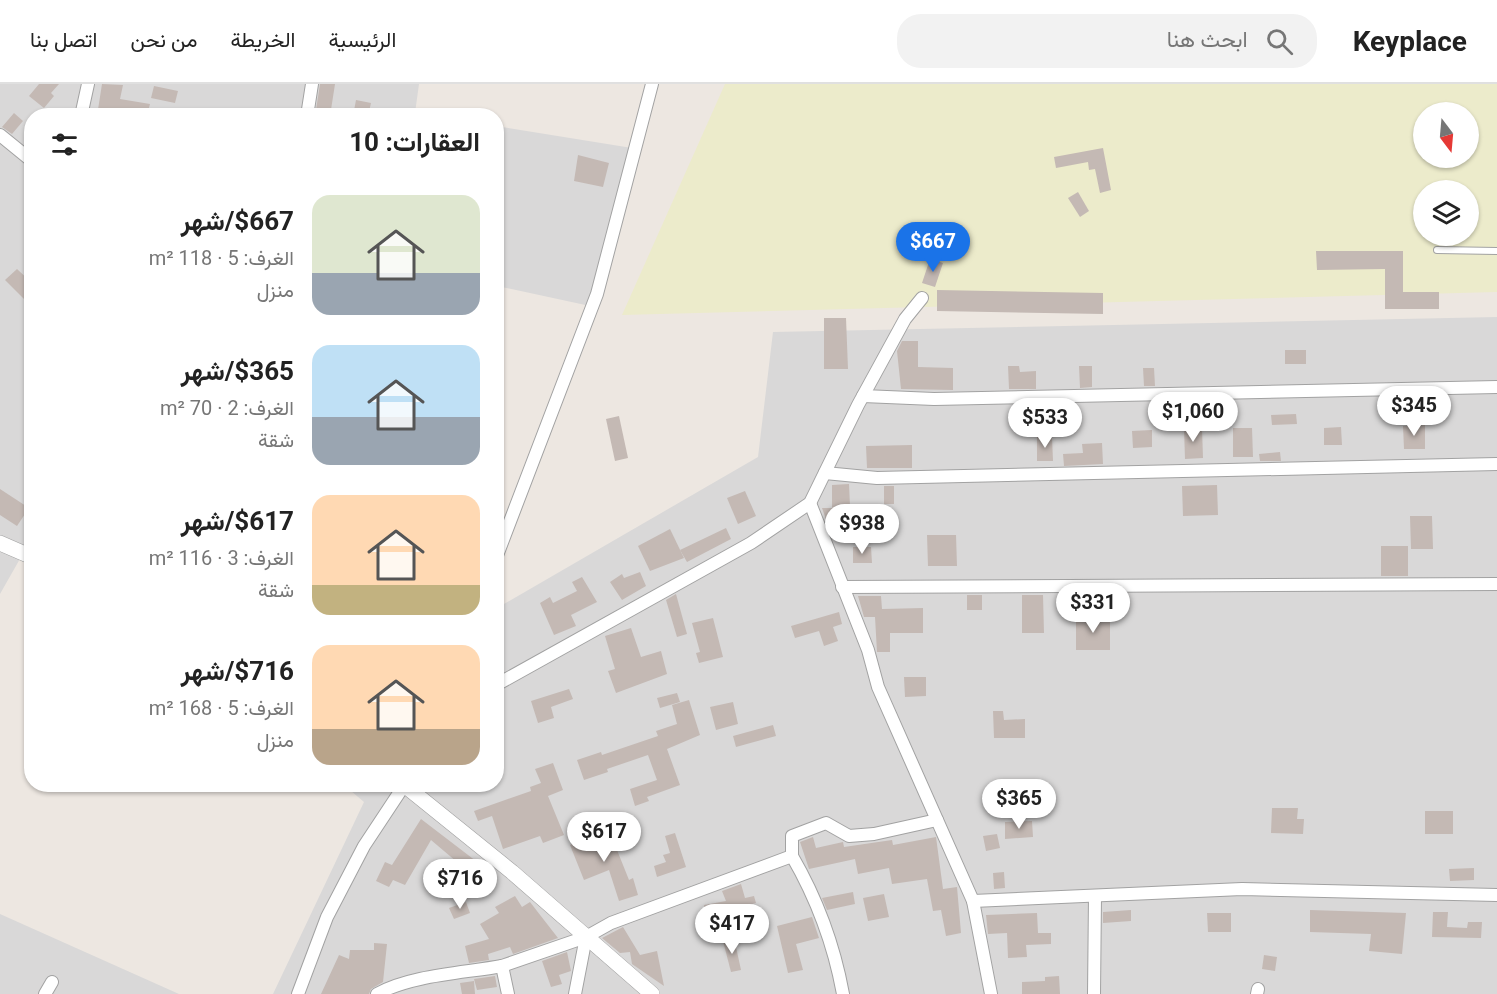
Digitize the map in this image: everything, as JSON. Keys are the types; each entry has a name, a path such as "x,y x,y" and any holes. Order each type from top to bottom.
{"street":[{"path":"83,108 88,84"},
{"path":"308,108 312,84"},
{"path":"504,537 597,294 652,84"},
{"path":"0,135 24,154"},
{"path":"504,681 751,543 810,503 863,396 905,319 922,298"},
{"path":"863,396 934,399 1497,387"},
{"path":"825,473 877,478 1497,464"},
{"path":"810,503 867,650 878,687 974,901 991,994"},
{"path":"0,543 24,554"},
{"path":"842,587 1497,584"},
{"path":"298,994 327,917 364,846 400,792"},
{"path":"414,792 512,872 652,994"},
{"path":"843,994 838,966 813,892 792,856 792,836 826,823 849,836 874,834 937,820"},
{"path":"377,994 389,988 417,981 502,966 586,937 611,923 792,856"},
{"path":"974,901 1242,889 1497,895"},
{"path":"1094,994 1095,896"},
{"path":"575,994 586,937"},
{"path":"502,966 508,994"},
{"path":"45,994 52,982"}],"lane":[{"path":"1437,250 1497,250"}],"shaded area":[{"path":"0,84 419,84 416,108 24,108 24,552 0,594"},
{"path":"504,127 632,148 590,306 504,288"},
{"path":"1497,317 1497,994 273,994 364,802 352,792 504,792 504,604 758,457 773,332"},
{"path":"0,914 179,994 0,994"}],"green space":[{"path":"725,84 1497,84 1497,292 622,315"}],"building":[{"path":"39,84 59,84 51,93 54,96 44,108 29,96"},
{"path":"102,84 123,85 120,99 150,104 149,108 98,108"},
{"path":"320,84 335,84 331,108 316,108"},
{"path":"154,86 178,91 175,103 151,98"},
{"path":"356,100 371,103 370,108 354,108"},
{"path":"14,113 23,121 12,134 2,127"},
{"path":"1103,148 1111,190 1100,193 1095,169 1089,170 1088,162 1056,168 1054,157"},
{"path":"578,155 609,163 603,187 574,181"},
{"path":"1078,192 1089,211 1080,217 1068,198"},
{"path":"1316,251 1403,251 1403,292 1439,292 1439,309 1385,309 1385,269 1317,270"},
{"path":"930,259 943,263 935,287 922,283"},
{"path":"17,269 24,276 24,299 5,280"},
{"path":"937,290 1103,293 1103,314 937,311"},
{"path":"824,318 846,318 848,369 824,369"},
{"path":"902,341 918,341 918,367 953,368 953,390 901,389 897,351"},
{"path":"1285,350 1306,350 1306,364 1285,364"},
{"path":"1008,366 1019,366 1020,372 1036,371 1036,389 1009,389"},
{"path":"1079,366 1092,366 1092,387 1080,388"},
{"path":"1143,368 1154,368 1155,386 1144,386"},
{"path":"1296,414 1297,424 1272,425 1271,415"},
{"path":"619,416 628,458 615,461 606,419"},
{"path":"1425,425 1425,449 1404,449 1403,426"},
{"path":"1341,427 1342,445 1324,445 1324,428"},
{"path":"1184,428 1202,428 1203,458 1185,459"},
{"path":"1233,428 1252,428 1253,457 1233,457"},
{"path":"1152,430 1152,447 1133,448 1132,431"},
{"path":"1037,437 1052,437 1053,461 1037,461"},
{"path":"1102,443 1103,464 1064,466 1063,454 1083,453 1082,444"},
{"path":"912,445 912,468 867,468 866,446"},
{"path":"1280,452 1281,461 1260,461 1259,454"},
{"path":"849,484 850,506 880,506 880,525 828,525 822,508 832,508 832,485"},
{"path":"1217,485 1218,515 1183,516 1182,486"},
{"path":"884,486 894,486 894,504 884,504"},
{"path":"0,489 24,505 24,516 17,526 0,515"},
{"path":"745,491 756,516 738,524 727,498"},
{"path":"1410,516 1432,516 1433,549 1411,549"},
{"path":"726,528 731,539 687,562 680,550"},
{"path":"670,529 684,558 650,571 638,546"},
{"path":"927,535 956,535 957,566 928,566"},
{"path":"1381,546 1408,546 1408,576 1381,576"},
{"path":"853,547 871,547 872,563 853,563"},
{"path":"640,572 646,586 622,600 610,582 622,574 624,578"},
{"path":"582,577 597,602 571,615 576,626 554,635 540,603 550,597 553,603 577,591 572,582"},
{"path":"676,594 687,634 677,637 666,600"},
{"path":"967,595 982,595 982,610 967,610"},
{"path":"1022,595 1043,595 1044,633 1022,633"},
{"path":"858,596 881,596 882,609 923,608 923,633 890,633 890,652 877,652 875,617 864,617"},
{"path":"839,612 842,624 833,627 838,641 824,646 819,631 795,638 791,626"},
{"path":"713,618 723,657 699,663 696,653 700,652 692,623"},
{"path":"1076,618 1110,618 1110,650 1076,650"},
{"path":"631,628 641,657 661,651 667,674 616,693 608,671 615,669 605,636"},
{"path":"904,677 926,677 926,696 905,697"},
{"path":"569,689 573,699 551,707 554,718 538,723 531,701"},
{"path":"677,693 680,702 660,708 657,698"},
{"path":"689,700 700,735 667,749 680,785 647,797 649,801 635,806 630,789 657,780 648,755 607,769 608,772 584,780 577,760 601,752 602,755 658,736 656,731 677,724 672,705"},
{"path":"733,702 738,724 716,730 710,707"},
{"path":"993,711 1003,711 1004,720 1025,719 1025,738 994,738"},
{"path":"773,725 776,736 736,747 733,736"},
{"path":"553,763 563,790 548,796 564,835 543,843 540,836 503,849 492,816 478,821 474,811 531,791 530,787 541,783 535,769"},
{"path":"1272,808 1298,808 1297,819 1304,819 1303,834 1271,833"},
{"path":"1425,811 1453,811 1453,834 1425,834"},
{"path":"421,819 485,868 477,878 467,869 452,878 446,868 457,862 431,840 405,885 393,880 389,887 376,881 385,862 392,865"},
{"path":"1032,821 1033,837 1005,839 1005,822"},
{"path":"609,830 629,880 633,878 638,895 619,901 609,870 584,880 570,845"},
{"path":"675,833 686,867 657,877 654,866 666,862 663,855 670,853 665,836"},
{"path":"997,834 1000,848 986,851 983,836"},
{"path":"813,837 816,848 843,842 844,847 892,840 893,845 936,837 943,889 957,887 961,933 946,936 941,910 933,911 927,879 892,884 889,868 858,874 855,859 809,869 800,842"},
{"path":"1474,868 1474,880 1450,881 1449,869"},
{"path":"1004,872 1005,888 994,889 993,873"},
{"path":"741,884 745,898 754,896 756,903 718,914 722,935 709,937 704,905 726,901 722,891"},
{"path":"853,892 855,904 827,910 822,898"},
{"path":"884,894 889,917 868,921 863,898"},
{"path":"515,896 522,907 530,902 558,938 513,954 510,947 488,954 489,960 469,963 465,946 489,939 480,924 499,913 495,907"},
{"path":"466,902 470,913 454,919 449,908"},
{"path":"1131,910 1131,921 1103,923 1103,912"},
{"path":"1310,910 1406,913 1402,954 1369,951 1371,934 1310,932"},
{"path":"1433,912 1448,912 1447,927 1467,928 1468,922 1482,922 1481,938 1432,937"},
{"path":"1037,913 1038,933 1051,933 1051,944 1026,945 1027,957 1008,958 1007,933 988,934 986,915"},
{"path":"1207,913 1231,913 1231,932 1208,932"},
{"path":"812,917 819,938 796,944 803,970 788,973 777,926"},
{"path":"623,927 640,955 657,951 664,986 632,964 630,952 620,953 602,938"},
{"path":"734,938 741,970 731,972 723,941"},
{"path":"374,943 387,944 383,982 371,989 369,994 321,994 339,955 349,959 350,950 374,950"},
{"path":"567,952 571,971 559,975 562,984 551,987 542,961"},
{"path":"1264,955 1277,957 1275,971 1262,969"},
{"path":"495,976 497,987 477,990 474,979"},
{"path":"1059,976 1060,994 1022,994 1022,982 1045,981 1045,977"},
{"path":"474,981 475,994 462,994 460,983"}]}
